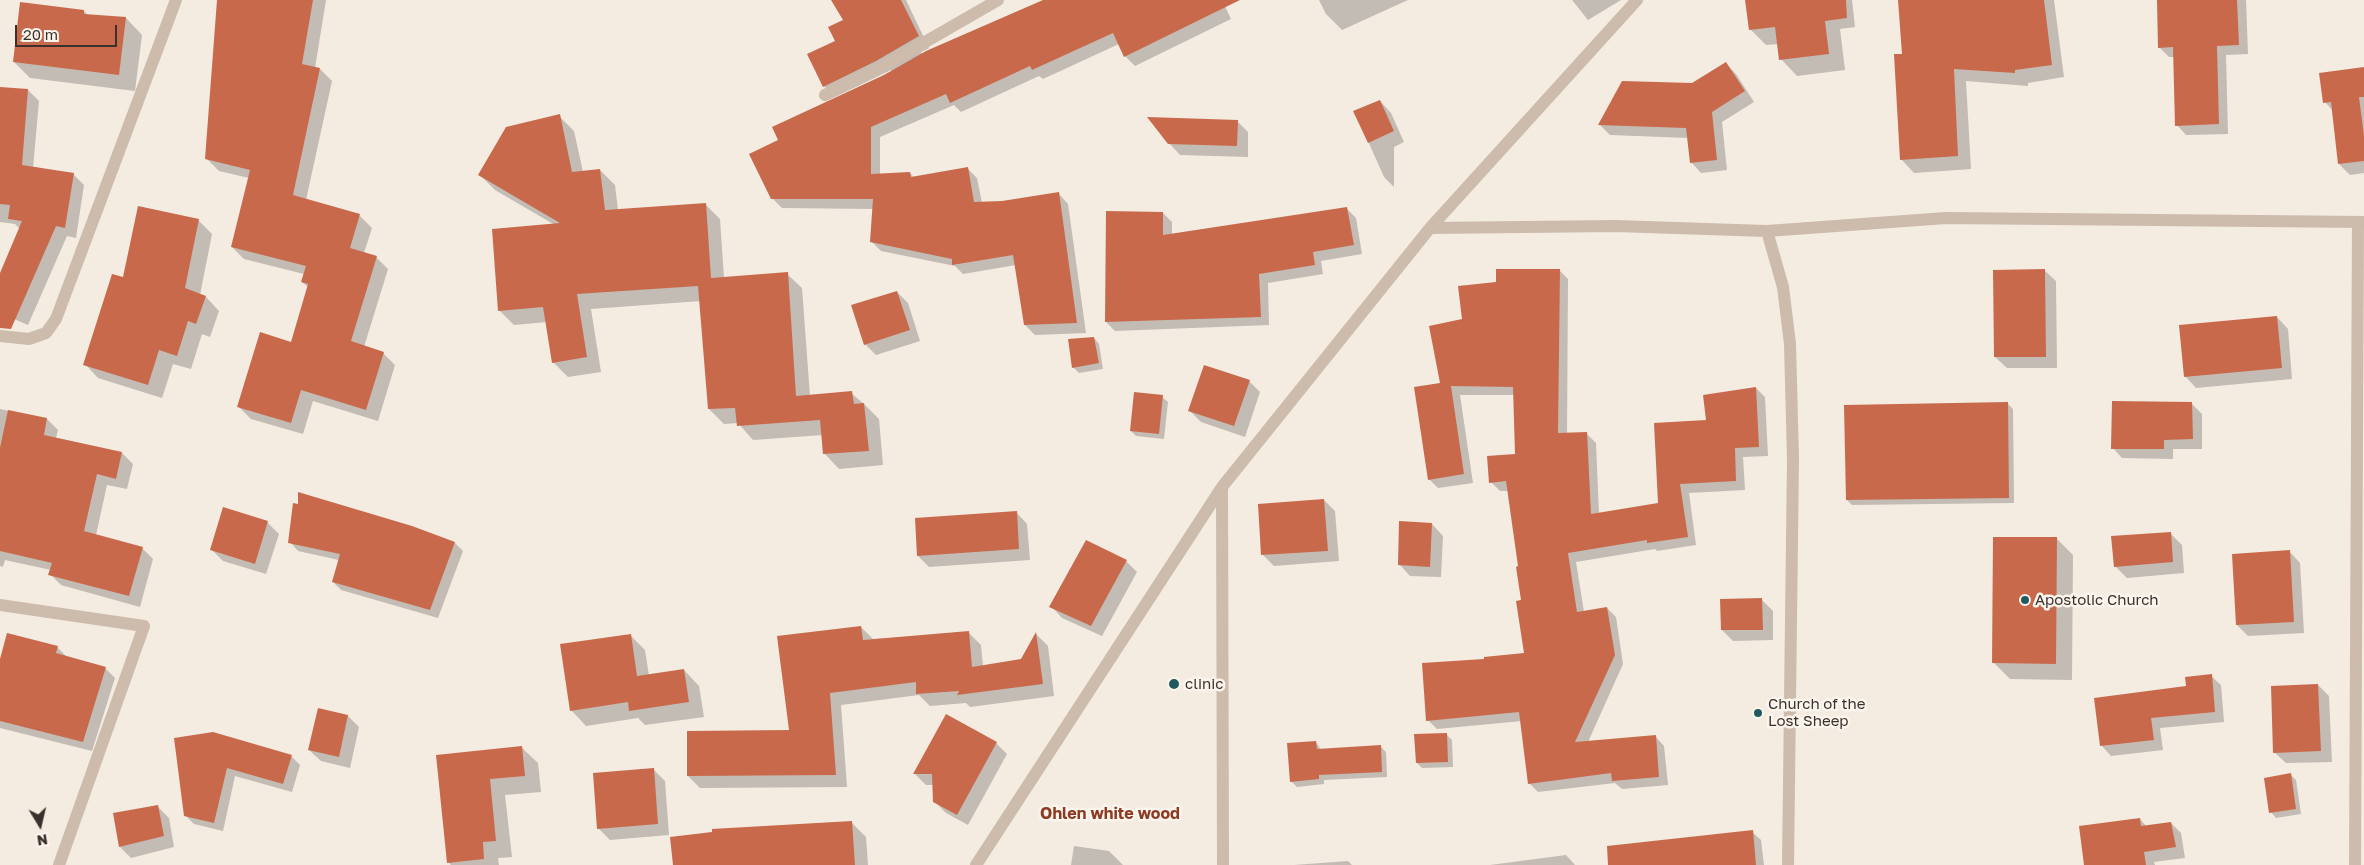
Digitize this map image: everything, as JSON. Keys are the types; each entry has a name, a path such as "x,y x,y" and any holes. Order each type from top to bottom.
{"street":[{"path":"0,336 29,339 46,333 56,318 176,0"},
{"path":"825,95 880,68 998,0"},
{"path":"976,865 1222,487 1430,228 1637,0"},
{"path":"1430,228 1616,226 1767,231 1946,218 2361,222 2355,865"},
{"path":"1767,231 1783,287 1790,344 1793,458 1788,865"},
{"path":"1222,487 1224,865"},
{"path":"0,605 144,626 59,865"}],"building":[{"path":"217,0 313,0 302,64 320,68 293,195 360,214 350,248 377,256 351,341 384,352 366,410 301,390 291,423 237,407 260,332 291,342 308,284 301,282 306,266 231,247 250,170 205,159"},
{"path":"831,0 901,0 919,36 876,61 823,87 807,54 835,41 828,27 843,20"},
{"path":"1043,0 1240,0 1124,57 1113,33 1032,70 1030,66 950,103 946,94 871,127 871,174 910,172 911,177 968,167 974,202 1002,201 1059,192 1077,323 1024,325 1013,255 952,265 952,259 870,242 873,199 771,199 749,154 778,140 772,127 884,75 926,51"},
{"path":"1745,0 1846,0 1847,18 1825,21 1829,54 1779,60 1775,27 1749,30"},
{"path":"1898,0 2044,0 2052,65 2015,70 2015,73 1954,69 1958,156 1900,160 1894,54 1902,54"},
{"path":"2157,0 2237,0 2239,45 2217,46 2219,124 2175,126 2173,47 2158,48"},
{"path":"20,2 84,10 84,14 126,17 119,75 13,62"},
{"path":"1726,62 1745,91 1712,112 1717,160 1690,163 1686,128 1598,125 1622,81 1692,83"},
{"path":"2364,67 2364,97 2359,97 2364,136 2364,161 2338,164 2331,102 2323,103 2319,73"},
{"path":"0,87 28,89 22,165 74,173 65,228 56,226 11,329 0,328 0,273 22,221 8,219 10,205 0,204"},
{"path":"1380,100 1394,131 1368,143 1353,111"},
{"path":"560,114 572,172 600,169 605,210 706,203 711,278 788,272 796,396 852,391 854,404 864,403 869,451 823,454 820,420 737,426 735,408 708,409 698,286 577,294 587,357 552,363 543,307 498,311 492,229 560,223 478,175 506,127"},
{"path":"1147,117 1238,120 1237,146 1168,144"},
{"path":"138,206 199,219 185,288 206,296 196,324 188,321 177,356 159,350 148,385 83,365 112,274 123,277"},
{"path":"1347,207 1354,245 1313,252 1315,265 1259,274 1261,317 1105,322 1106,211 1163,212 1163,235"},
{"path":"1496,269 1560,269 1558,433 1587,432 1591,514 1658,503 1654,423 1706,420 1703,395 1756,387 1759,447 1735,448 1736,481 1680,484 1688,537 1647,543 1647,540 1568,553 1577,612 1607,607 1615,655 1575,742 1656,735 1659,777 1612,781 1611,773 1528,784 1519,712 1426,721 1422,663 1484,659 1484,657 1524,653 1516,601 1521,600 1516,567 1518,566 1506,481 1489,483 1487,456 1515,454 1513,387 1451,386 1464,474 1428,480 1414,387 1440,383 1429,326 1462,319 1458,286 1496,282"},
{"path":"2045,269 2046,357 1994,357 1993,270"},
{"path":"897,291 910,330 864,345 851,305"},
{"path":"2277,316 2282,368 2184,377 2179,325"},
{"path":"1094,337 1099,363 1072,368 1068,339"},
{"path":"1204,365 1250,380 1234,426 1188,411"},
{"path":"1134,392 1163,395 1159,434 1130,431"},
{"path":"2112,401 2192,402 2193,439 2164,440 2164,449 2111,449"},
{"path":"2008,402 2009,498 1846,500 1844,405"},
{"path":"8,410 47,418 44,435 122,452 116,479 97,474 84,531 143,547 129,596 48,575 52,563 0,551 0,448"},
{"path":"298,492 412,526 455,542 430,610 332,582 340,554 288,543 293,503 298,504"},
{"path":"1324,499 1328,551 1261,555 1258,504"},
{"path":"223,507 268,521 255,564 210,550"},
{"path":"1017,511 1019,549 917,556 915,518"},
{"path":"1399,521 1432,523 1430,567 1398,565"},
{"path":"2171,532 2173,562 2114,567 2111,536"},
{"name":"Apostolic Church","path":"1993,537 2057,537 2056,664 1992,663"},
{"path":"1086,540 1127,560 1091,626 1049,607"},
{"path":"2290,550 2294,622 2236,625 2232,554"},
{"path":"1762,598 1763,630 1721,630 1720,599"},
{"path":"861,626 863,640 969,631 972,667 1021,659 1036,632 1043,684 957,695 959,691 916,694 916,682 830,693 836,775 687,776 687,731 789,730 777,636"},
{"path":"7,633 58,646 56,653 106,667 83,742 0,721 0,659"},
{"path":"631,634 637,676 684,669 689,702 629,711 628,702 570,711 560,644"},
{"path":"2212,674 2215,712 2151,718 2154,740 2100,746 2094,698 2186,686 2185,677"},
{"path":"2318,684 2321,751 2273,753 2271,686"},
{"path":"318,708 348,715 339,757 308,750"},
{"path":"946,714 997,742 957,815 933,802 932,774 913,774"},
{"path":"213,732 292,755 283,784 227,768 214,823 184,816 174,738"},
{"path":"1447,733 1448,762 1416,763 1414,734"},
{"path":"1316,741 1317,749 1381,745 1382,772 1319,775 1319,779 1290,782 1287,743"},
{"path":"522,746 525,776 490,779 496,841 483,842 484,859 447,863 436,755"},
{"path":"654,768 658,824 597,829 593,773"},
{"path":"2291,773 2296,809 2269,813 2264,778"},
{"path":"158,805 164,836 119,847 113,813"},
{"path":"2140,818 2141,826 2171,822 2176,847 2144,852 2146,865 2084,865 2079,826"},
{"path":"852,821 855,865 673,865 670,837 712,832 712,829"},
{"path":"1753,830 1756,865 1608,865 1607,846"}],"place":[{"name":"Apostolic Church","path":"2025,600"},
{"name":"clinic","path":"1174,684"},
{"name":"Church of the Lost Sheep","path":"1758,713"}],"district":[{"name":"Ohlen white wood","path":"1110,814"}]}
